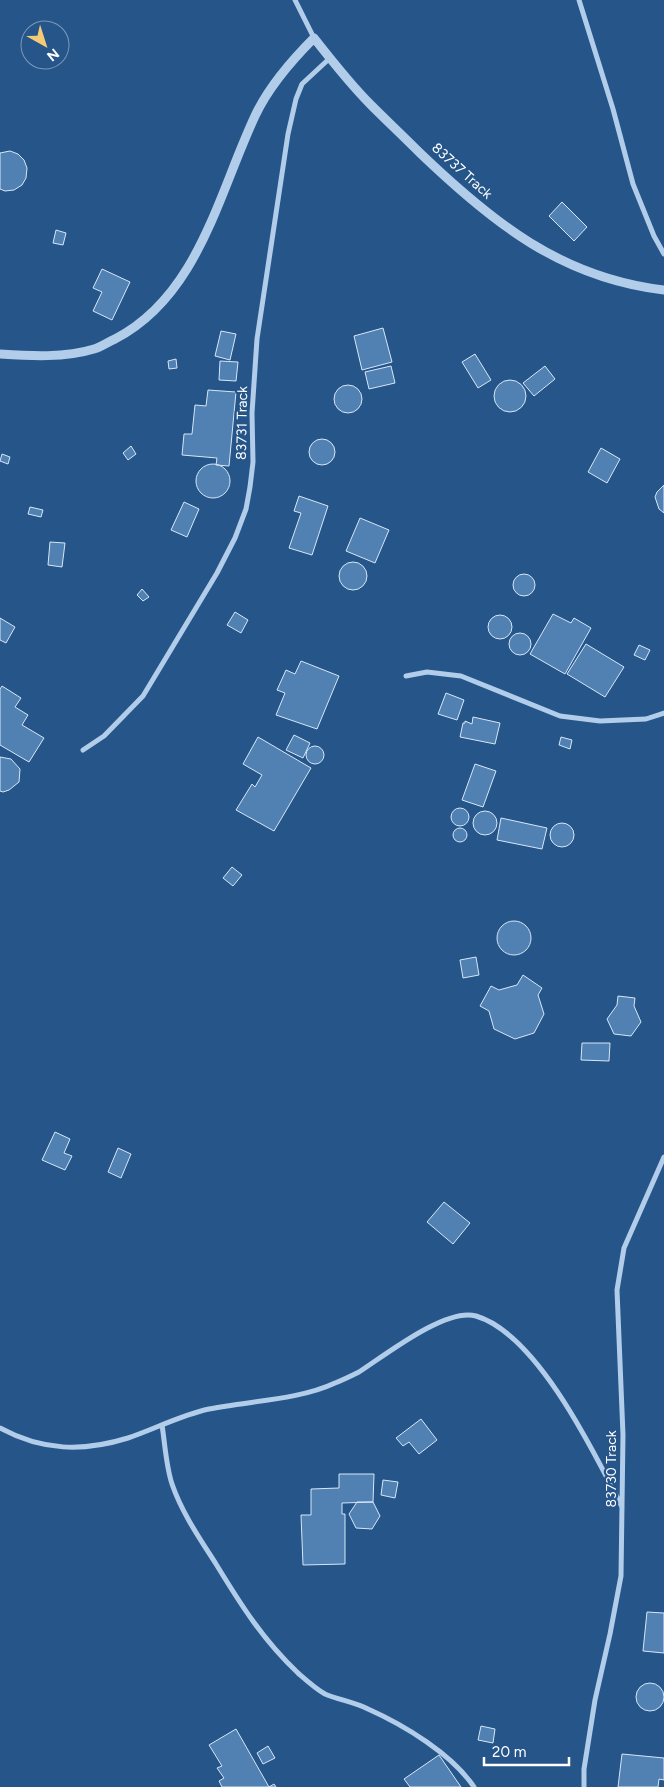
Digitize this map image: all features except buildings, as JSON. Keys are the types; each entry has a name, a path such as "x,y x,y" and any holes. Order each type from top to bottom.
{"street":[{"name":"83737 Track","path":"295,0 314,38 330,58 370,104 462,193 518,236 564,263 605,278 664,290"},
{"path":"579,0 614,109 634,184 654,236 664,254"},
{"path":"0,354 67,354 95,349 131,330 158,308 183,276 203,239 255,115 276,80 314,38"},
{"name":"83731 Track","path":"83,750 104,736 143,696 217,573 235,538 246,509 252,462 252,413 257,339 288,134 296,99 302,84 330,58"},
{"path":"406,676 427,672 461,676 560,716 600,721 646,719 664,713"},
{"name":"83730 Track","path":"584,1787 584,1768 595,1700 621,1576 623,1435 617,1290 624,1248 664,1156"},
{"path":"0,1428 40,1444 66,1449 104,1444 128,1438 207,1409 300,1394 332,1384 357,1373 433,1324 456,1316 474,1315 486,1320 504,1332 529,1355 580,1425 622,1507"},
{"path":"162,1425 172,1483 184,1510 260,1632 278,1654 303,1677 325,1693 392,1720 442,1754 474,1787"}]}
